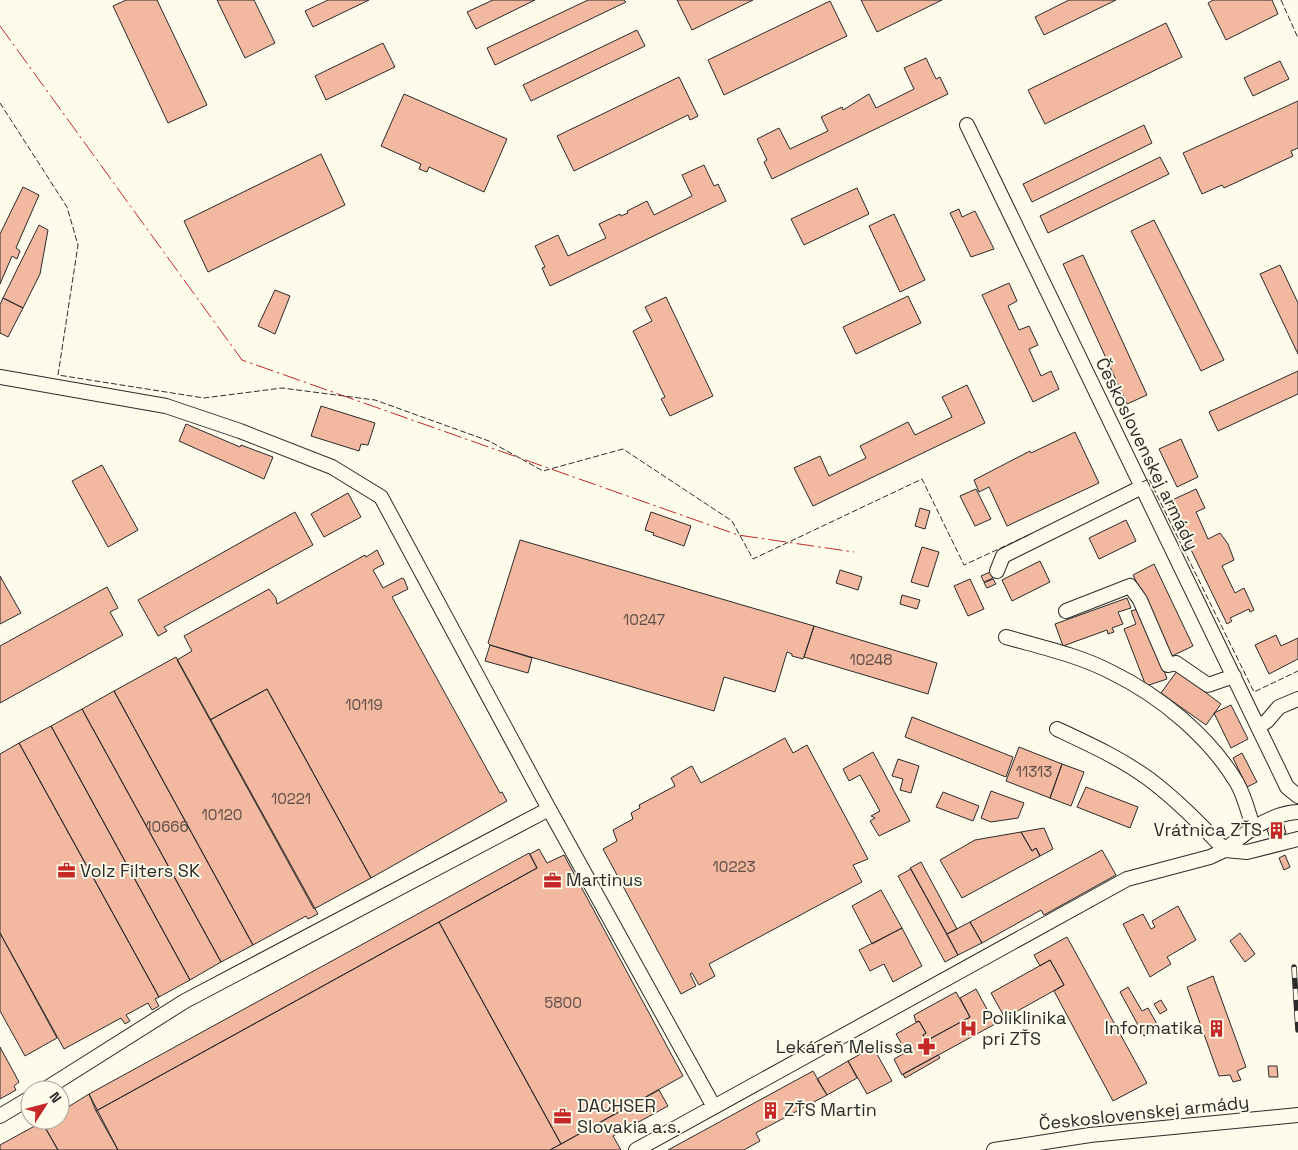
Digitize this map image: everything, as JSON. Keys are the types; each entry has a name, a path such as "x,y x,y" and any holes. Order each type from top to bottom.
{"street":[{"name":"Československej armády","path":"967,125 1287,787 1298,796"},
{"path":"0,377 166,406 240,431 332,467 381,497 549,809 714,1107"},
{"path":"997,571 1003,556 1142,487"},
{"path":"1066,611 1130,586 1140,600 1168,665 1176,663 1208,685 1234,676"},
{"path":"1006,637 1062,653 1111,672 1152,697 1190,726 1220,757 1238,785 1254,830"},
{"path":"1258,726 1267,721 1279,708 1298,699"},
{"path":"1057,729 1104,751 1149,779 1189,812 1225,850 1247,852 1298,839"},
{"path":"60,1080 185,1001 549,809"},
{"path":"636,1150 1127,879 1210,857 1225,850 1239,838 1284,813 1298,812"},
{"path":"0,1116 20,1104"},
{"name":"Československej armády","path":"994,1150 1090,1135 1298,1115"}],"building":[{"path":"126,0 157,0 207,105 168,123 113,6"},
{"path":"217,0 254,0 275,43 245,58"},
{"path":"328,0 369,0 313,27 305,11"},
{"path":"493,0 535,0 476,29 467,12"},
{"path":"588,0 624,0 626,2 495,65 487,48"},
{"path":"677,0 753,0 692,30"},
{"path":"861,0 942,0 877,32"},
{"path":"1069,0 1116,0 1044,35 1035,17"},
{"path":"1213,0 1272,0 1278,14 1226,40 1208,3"},
{"path":"830,1 847,36 724,95 708,60"},
{"path":"1166,23 1182,57 1045,124 1028,90"},
{"path":"637,30 645,46 531,101 523,85"},
{"path":"383,43 395,67 326,100 315,76"},
{"path":"926,58 936,79 940,77 948,94 772,179 764,162 767,160 757,139 779,128 790,149 828,131 821,117 842,107 843,110 869,94 876,108 914,89 904,68"},
{"path":"1280,61 1289,79 1253,96 1244,78"},
{"path":"679,77 698,116 690,120 688,115 574,171 557,136"},
{"path":"404,94 507,139 484,192 429,167 427,172 419,169 421,164 381,146"},
{"path":"1298,101 1298,148 1291,151 1293,156 1224,188 1222,185 1202,194 1183,153"},
{"path":"1144,125 1152,143 1032,202 1023,184"},
{"path":"321,154 345,205 208,272 184,221"},
{"path":"1160,157 1169,174 1048,233 1040,216"},
{"path":"704,165 714,186 718,184 726,201 550,286 542,268 545,267 535,246 558,235 568,256 606,238 599,224 620,214 621,216 628,213 627,211 647,201 654,215 692,196 682,175"},
{"path":"23,187 39,195 16,248 20,251 17,259 12,256 0,284 0,234"},
{"path":"857,188 869,214 804,245 791,219"},
{"path":"959,209 962,217 975,211 994,249 971,257 950,213"},
{"path":"894,214 925,280 900,292 869,226"},
{"path":"1154,220 1224,360 1201,371 1131,231"},
{"path":"39,225 48,230 40,274 23,308 3,298"},
{"path":"1083,255 1147,395 1127,404 1063,264"},
{"path":"1280,265 1298,303 1298,354 1260,274"},
{"path":"1009,283 1017,301 1008,306 1019,330 1029,326 1038,345 1029,349 1041,376 1051,371 1059,389 1033,402 982,295"},
{"path":"275,290 290,296 275,334 258,326"},
{"path":"908,296 921,323 856,354 843,327"},
{"path":"666,297 713,396 670,416 661,399 665,397 633,331 652,321 645,307"},
{"path":"3,298 23,308 8,337 0,333 0,305"},
{"path":"1298,371 1298,394 1218,431 1209,412"},
{"path":"967,385 985,423 813,506 794,468 820,456 829,476 866,458 860,446 908,422 915,435 952,417 942,397"},
{"path":"321,406 375,423 368,445 361,444 359,451 311,436"},
{"path":"186,424 240,447 241,445 273,457 264,479 179,441"},
{"path":"1075,432 1099,483 1007,526 989,487 979,492 974,480 1030,451 1031,453"},
{"path":"1181,439 1198,477 1177,487 1159,449"},
{"path":"102,465 138,530 108,547 72,481"},
{"path":"976,489 991,519 975,526 960,496"},
{"path":"1196,489 1205,508 1196,512 1208,539 1220,533 1228,544 1234,560 1222,566 1235,593 1244,588 1254,610 1250,612 1249,609 1230,618 1232,621 1227,624 1168,502"},
{"path":"348,493 361,517 324,537 311,514"},
{"path":"920,508 930,511 925,529 915,526"},
{"path":"295,512 313,545 164,627 167,631 158,636 138,600"},
{"path":"651,512 691,526 684,546 653,535 654,533 645,530"},
{"path":"1126,520 1136,541 1099,559 1089,538"},
{"path":"520,540 814,626 804,657 803,659 792,656 792,654 787,652 775,692 724,677 714,711 490,645 488,643"},
{"path":"922,547 939,552 928,587 911,582"},
{"path":"377,550 384,564 373,570 383,588 402,578 404,579 408,589 392,597 500,793 502,792 507,801 371,878 267,689 210,720 177,660 192,651 184,636 269,589 276,598 277,604"},
{"path":"1040,561 1050,582 1012,601 1002,580"},
{"path":"1154,564 1193,646 1172,656 1133,575"},
{"path":"840,570 862,577 858,590 836,583"},
{"path":"990,572 993,578 984,582 981,576"},
{"path":"0,576 21,613 0,624"},
{"path":"970,579 984,609 968,616 954,586"},
{"path":"993,579 996,584 987,588 984,583"},
{"path":"107,587 118,608 110,612 123,635 0,703 0,646"},
{"path":"902,595 920,600 917,609 900,604"},
{"path":"1127,598 1131,608 1118,612 1123,624 1112,628 1114,632 1108,634 1107,630 1063,646 1055,624"},
{"path":"1141,608 1167,679 1146,686 1124,629 1136,624 1131,611"},
{"path":"814,626 937,663 928,694 804,657"},
{"path":"1276,635 1281,646 1298,638 1298,659 1269,674 1255,645"},
{"path":"490,645 532,658 528,673 485,661"},
{"path":"176,657 318,914 308,919 306,916 253,945 114,691"},
{"path":"1177,671 1221,704 1206,725 1161,693"},
{"path":"267,689 371,878 314,909 210,720"},
{"path":"114,691 253,945 221,962 82,709"},
{"path":"1231,705 1248,739 1231,748 1214,713"},
{"path":"82,709 221,962 190,980 51,726"},
{"path":"912,717 1013,757 1006,777 905,737"},
{"path":"51,726 190,980 159,997 19,743"},
{"path":"785,738 793,753 807,745 868,859 853,865 862,882 709,964 715,976 699,985 692,973 690,974 696,986 681,994 603,849 617,841 613,830 633,819 631,813 640,808 639,805 675,786 671,778 692,766 701,783"},
{"path":"19,743 159,997 155,999 159,1006 152,1010 148,1003 126,1015 130,1021 125,1024 121,1018 64,1049 0,933 0,754"},
{"path":"1019,747 1062,764 1050,798 1006,781"},
{"path":"873,752 910,821 879,836 870,821 875,818 871,816 880,811 860,775 849,781 843,769"},
{"path":"1242,753 1257,782 1247,787 1233,758"},
{"path":"898,759 919,766 911,793 900,790 903,779 892,776"},
{"path":"1062,764 1084,772 1071,806 1050,798"},
{"path":"1086,787 1138,807 1130,828 1077,807"},
{"path":"991,791 1024,803 1018,818 991,822 981,818"},
{"path":"943,792 979,806 973,821 936,807"},
{"name":"Vrátnica ZŤS","path":"1283,822 1286,833 1270,838 1266,827"},
{"path":"1044,828 1053,849 1040,856 1036,848 1032,851 1021,832"},
{"path":"1021,832 1032,851 1036,848 1040,856 962,898 940,860 975,840"},
{"path":"539,849 547,863 564,855 683,1076 561,1144 439,922 537,868 530,854"},
{"path":"1102,850 1116,875 1044,915 1041,910 982,943 970,922"},
{"path":"529,853 537,868 96,1111 89,1094"},
{"path":"1285,855 1290,867 1284,870 1279,858"},
{"path":"921,862 957,929 947,934 910,868"},
{"path":"911,869 958,955 945,962 898,876"},
{"path":"881,890 902,928 872,944 852,906"},
{"path":"1178,906 1196,940 1167,957 1171,964 1150,977 1123,924 1143,914 1151,929 1155,927 1152,921"},
{"path":"439,922 561,1144 550,1150 118,1150 96,1111"},
{"path":"970,922 982,943 958,955 947,934"},
{"path":"902,928 922,966 893,982 884,964 870,971 859,950"},
{"path":"0,933 57,1038 25,1056 0,1011"},
{"path":"1240,933 1255,954 1245,962 1230,941"},
{"path":"1067,937 1147,1083 1113,1101 1054,991 1064,985 1050,960 1040,966 1034,955"},
{"path":"1050,960 1064,985 1005,1018 991,993"},
{"name":"Informatika","path":"1213,976 1246,1067 1237,1071 1241,1080 1233,1082 1230,1075 1219,1076 1187,987"},
{"path":"1128,987 1142,1011 1148,1008 1158,1026 1144,1036 1120,992"},
{"name":"Poliklinika pri ZŤS","path":"976,989 995,1024 902,1075 894,1059 910,1050 907,1043 903,1046 896,1034 919,1021 926,1033 923,1035 926,1041 970,1017 960,998"},
{"path":"956,992 970,1017 926,1041 923,1035 926,1033 919,1021 916,1022 914,1015"},
{"path":"1161,1000 1167,1010 1160,1014 1154,1004"},
{"path":"0,1047 19,1082 14,1086 16,1090 0,1099"},
{"path":"873,1047 892,1081 867,1094 848,1061"},
{"path":"938,1055 940,1058 905,1078 903,1074"},
{"path":"848,1061 857,1078 827,1095 817,1079"},
{"path":"1268,1066 1277,1066 1278,1077 1269,1077"},
{"name":"ZŤS Martin","path":"813,1071 827,1095 756,1133 760,1141 744,1150 668,1150"},
{"path":"659,1090 668,1106 613,1136 621,1150 550,1150"},
{"path":"89,1094 118,1150 58,1150 47,1130 70,1130 70,1106"},
{"path":"27,1130 47,1130 58,1150 0,1150 0,1145"}],"railway":[{"path":"1294,967 1298,1030"}],"fence":[{"path":"1281,0 1298,38"},
{"path":"0,103 67,207 78,245 58,375 204,398 282,388 375,400 489,441 543,471 623,449 732,521 753,559 922,479 964,565 1031,534"},
{"path":"1142,482 1149,479 1254,692 1298,671"}],"power":[{"path":"0,26 242,360 738,535 854,552"}],"place":[{"name":"Vrátnica ZŤS","path":"1276,830"},
{"name":"Volz Filters SK","path":"66,871"},
{"name":"Martinus","path":"552,880"},
{"name":"Poliklinika pri ZŤS","path":"968,1028"},
{"name":"Informatika","path":"1217,1028"},
{"name":"Lekáreň Melissa","path":"927,1047"},
{"name":"ZŤS Martin","path":"770,1110"},
{"name":"DACHSER Slovakia a.s.","path":"563,1116"}]}
